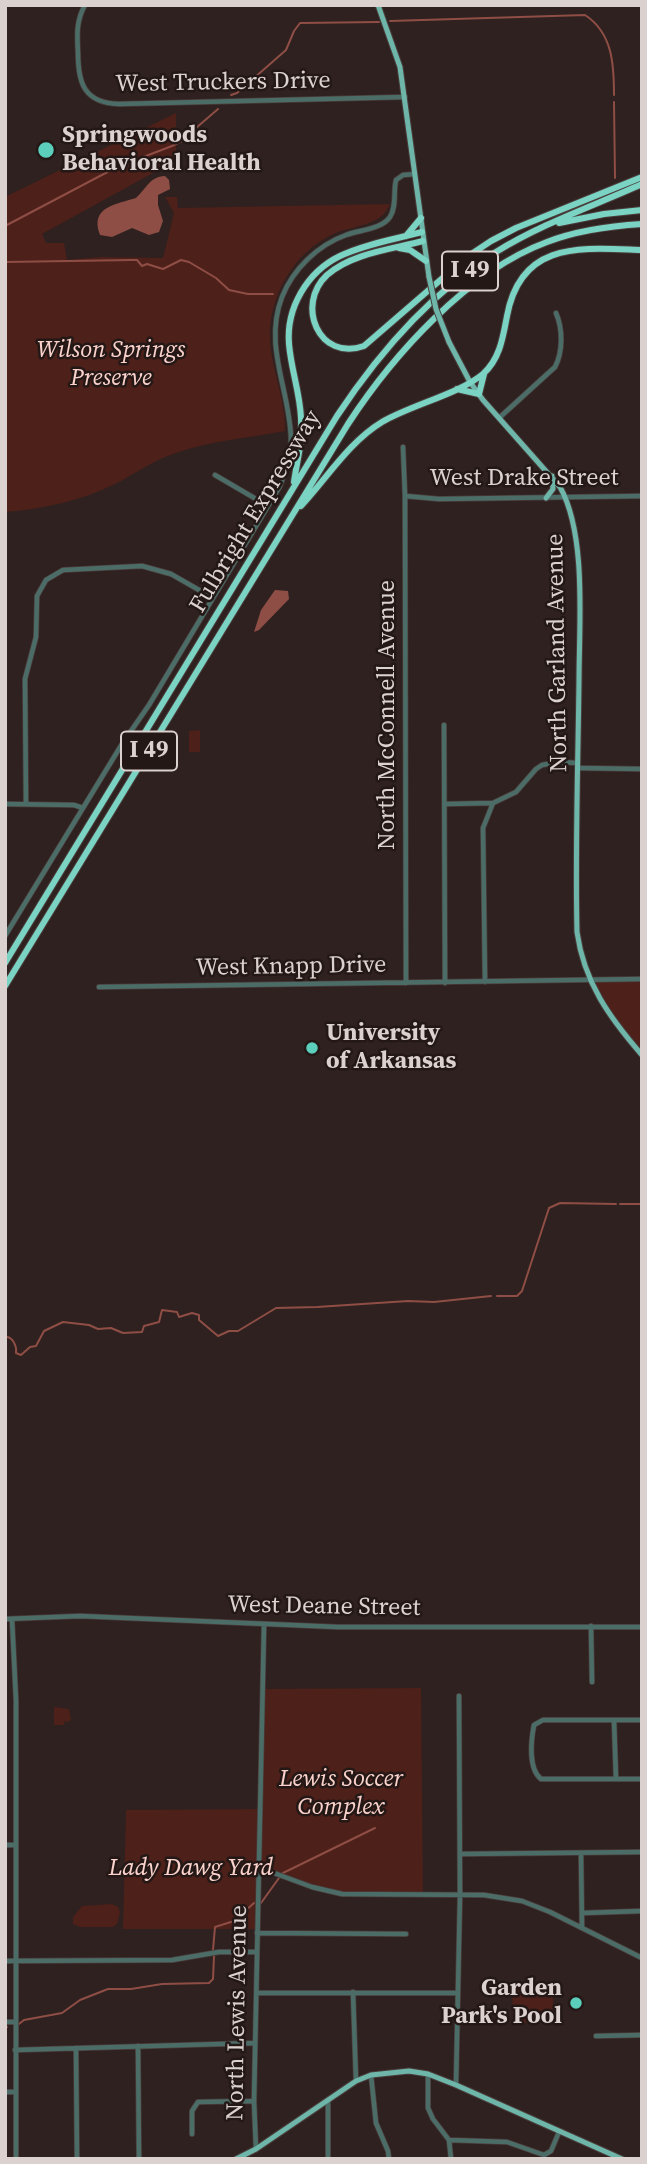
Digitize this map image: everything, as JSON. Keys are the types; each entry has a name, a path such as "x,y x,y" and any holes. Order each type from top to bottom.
{"highway":[{"path":"424,241 352,261 333,271 321,282 314,296 312,314 318,331 328,342 347,349 364,346 467,257 491,241 516,228 642,177"},
{"name":"Fulbright Expressway","path":"5,962 355,389 407,328 482,262 512,243 576,211 642,184"},
{"name":"I 49","path":"544,228 587,216 642,210"},
{"path":"404,237 421,218"},
{"name":"Fulbright Expressway","path":"5,986 373,387 415,339 473,285 505,262 547,242 589,230 642,224"},
{"path":"293,487 302,429 289,342 290,320 296,302 307,283 328,262 347,253 422,232"},
{"path":"397,248 410,250 426,261"},
{"path":"457,389 479,394 485,373 500,348 515,290 534,267 552,255 572,249 642,250"},
{"path":"293,515 352,446 367,433 386,420 457,389 485,373"}],"main road":[{"name":"North Garland Avenue","path":"378,5 398,55 426,261 436,309 449,342 470,382 552,477 565,498 575,527 578,554 577,932 582,961 604,1009 642,1055"},
{"path":"546,498 552,489 552,477"},
{"path":"236,2159 256,2149 356,2081 371,2076 409,2071 428,2074 456,2085 622,2159"}],"street":[{"name":"West Truckers Drive","path":"84,8 77,24 78,72 86,92 103,102 119,104 405,97"},
{"path":"5,936 213,598 283,478 290,448 290,424 275,345 276,317 284,293 296,272 315,252 341,237 387,220 394,208 396,180 403,175 415,174"},
{"path":"499,418 555,367 558,361 560,322 556,313"},
{"name":"North McConnell Avenue","path":"403,447 406,983"},
{"path":"215,475 268,506"},
{"name":"West Drake Street","path":"405,496 439,499 642,496"},
{"path":"26,804 24,679 36,637 37,596 46,580 63,570 142,566 171,574 213,598"},
{"path":"444,725 445,983"},
{"path":"445,804 493,803 516,792 542,765 558,762 642,769"},
{"path":"485,982 483,828 493,803"},
{"path":"5,804 74,805 83,808"},
{"name":"West Knapp Drive","path":"99,987 642,979"},
{"name":"West Deane Street","path":"8,1619 80,1616 264,1625 642,1627"},
{"path":"8,1619 16,1685 16,2159"},
{"name":"North Lewis Avenue","path":"256,2149 254,2101 264,1625"},
{"path":"592,1626 592,1682"},
{"path":"456,2085 460,1895 459,1696"},
{"path":"614,1720 616,1779"},
{"path":"642,1720 538,1722 534,1725 533,1734 533,1769 537,1777 545,1780 642,1779"},
{"path":"5,1845 15,1845"},
{"path":"460,1854 642,1852"},
{"path":"582,1853 582,1928"},
{"path":"258,1870 342,1895 495,1896 534,1904 642,1958"},
{"path":"582,1913 642,1912"},
{"path":"257,1933 406,1934"},
{"path":"5,1961 172,1960 219,1952 257,1952"},
{"path":"353,1992 356,2081"},
{"path":"257,1993 458,1993"},
{"path":"5,2022 15,2022"},
{"path":"596,2036 642,2035"},
{"path":"15,2050 255,2043"},
{"path":"138,2046 139,2159"},
{"path":"76,2048 77,2159"},
{"path":"428,2074 430,2113 449,2140 451,2159"},
{"path":"371,2076 376,2123 389,2159"},
{"path":"5,2092 15,2092"},
{"path":"192,2134 192,2110 198,2102 254,2101"},
{"path":"328,2101 328,2159"},
{"path":"449,2140 507,2142 544,2155 551,2151 559,2132"}],"green space":[{"name":"Wilson Springs Preserve","path":"176,113 176,169 153,173 42,234 46,243 64,243 67,260 102,257 163,258 174,213 165,197 177,197 178,208 390,204 381,217 374,221 323,239 302,257 279,292 270,334 285,431 186,450 158,460 115,484 75,500 5,512 5,197"},
{"path":"200,730 200,752 189,752 189,731"},
{"path":"593,982 642,982 642,1052 619,1025"},
{"name":"Lewis Soccer Complex","path":"421,1688 423,1895 342,1894 258,1870 257,1929 123,1929 126,1810 259,1809 262,1689"},
{"path":"54,1707 69,1709 69,1722 54,1725"},
{"path":"112,1904 118,1907 120,1912 117,1924 113,1927 80,1927 73,1924 73,1917 82,1906"},
{"path":"512,1983 553,1983 553,2022 513,2023"}],"shaded area":[{"path":"165,176 169,180 170,189 158,195 163,221 159,232 149,235 132,228 112,237 100,235 98,218 102,212 136,198 152,181"},
{"path":"275,590 288,591 289,599 254,632 261,610"}],"waterway":[{"path":"390,21 585,15 601,31 610,51 614,95"},
{"path":"231,95 237,93 286,50 300,23 379,22"},
{"path":"614,102 615,178"},
{"path":"196,128 218,109"},
{"path":"5,226 117,167 184,140"},
{"path":"5,262 137,260 142,266 147,264 163,269 181,260 216,278 229,290 248,294 273,294"},
{"path":"497,1296 517,1296 522,1291 549,1208 560,1203 616,1204"},
{"path":"620,1204 642,1204"},
{"path":"5,1337 12,1340 16,1353 21,1355 30,1347 36,1346 44,1331 63,1322 89,1325 98,1329 111,1328 123,1333 142,1332 144,1326 159,1322 162,1310 177,1312 179,1317 192,1313 199,1315 199,1320 218,1336 229,1331 238,1331 276,1308 434,1302 491,1296"},
{"path":"283,1873 375,1828"},
{"path":"261,1903 279,1878"},
{"path":"213,1950 215,1927 234,1921 254,1903"},
{"path":"19,2024 24,2020 62,2013 80,2000 108,1989 209,1983 213,1979 214,1956"}],"place":[{"name":"Springwoods Behavioral Health","path":"46,150"},
{"name":"University of Arkansas","path":"312,1048"},
{"name":"Garden Park's Pool","path":"576,2003"}],"park label":[{"name":"Lady Dawg Yard","path":"191,1869"}]}
